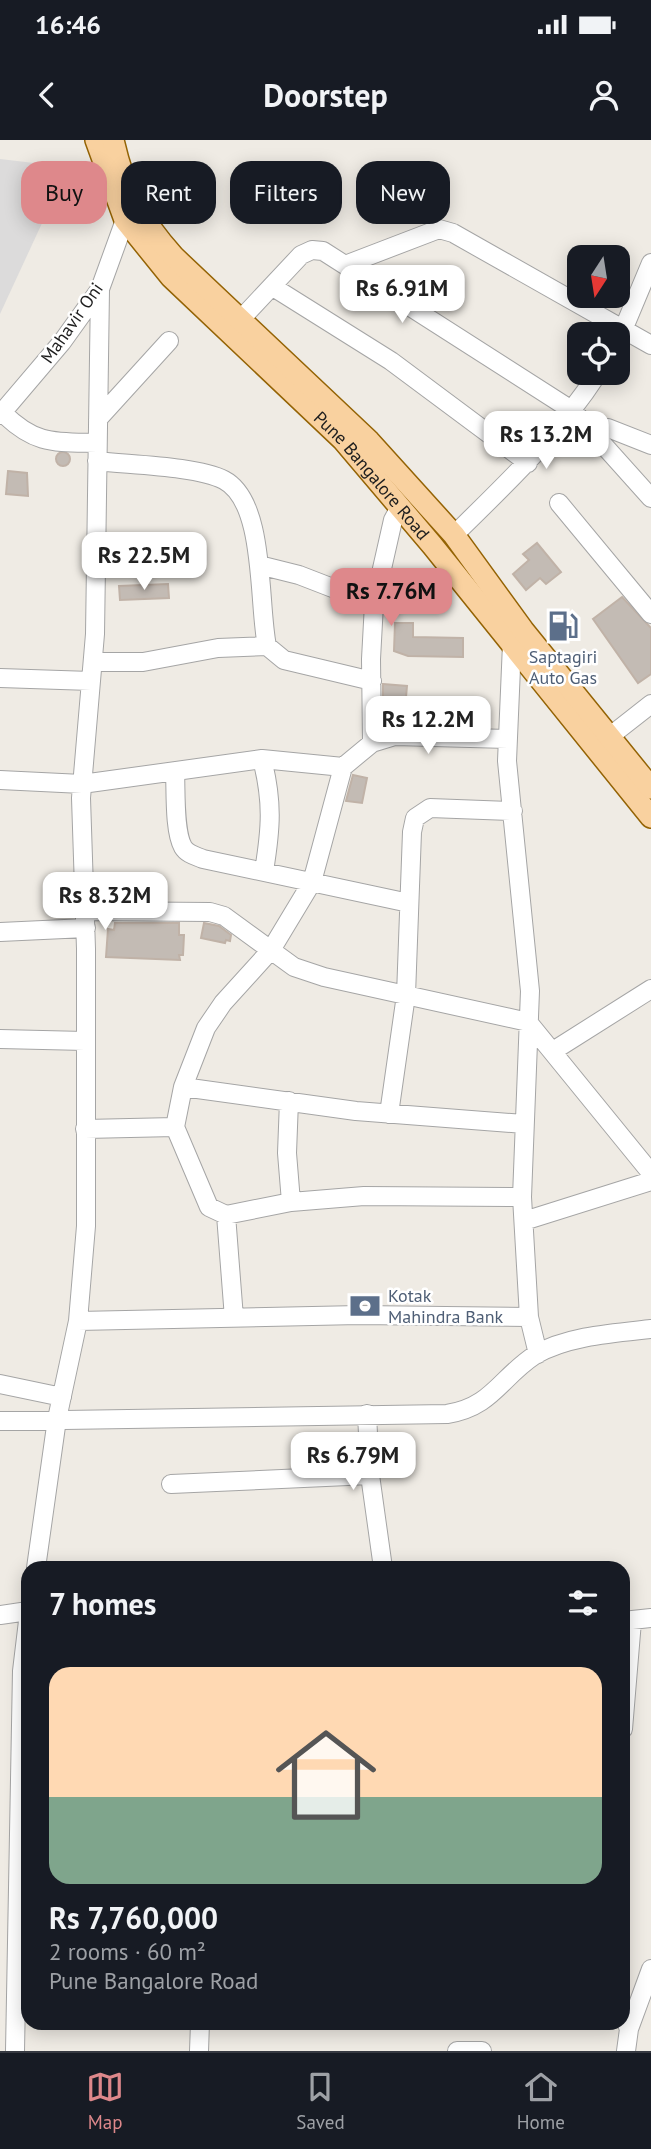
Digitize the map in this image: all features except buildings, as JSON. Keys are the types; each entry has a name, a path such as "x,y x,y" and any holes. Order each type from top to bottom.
{"main road":[{"name":"Pune Bangalore Road","path":"96,140 121,211"},
{"name":"Pune Bangalore Road","path":"113,140 132,201 146,225 206,298 343,440 651,817"},
{"name":"Pune Bangalore Road","path":"127,224 171,277 241,319 369,441 454,535 523,630 651,788"}],"street":[{"name":"Mahavir Oni","path":"2,414 62,341 100,289 123,224"},
{"path":"345,265 439,229 453,233 597,322"},
{"path":"241,319 302,255 312,250 323,251 573,411 651,498"},
{"path":"627,322 651,263"},
{"path":"272,287 391,361 528,463"},
{"path":"37,1561 57,1419 78,1321 86,1226 86,920 82,784 93,662 100,289"},
{"path":"630,339 651,345"},
{"path":"98,419 169,341"},
{"path":"454,535 528,463 573,411 590,385"},
{"path":"2,414 20,430 36,438 97,443"},
{"path":"590,431 608,428 651,445"},
{"path":"97,461 204,473 224,480 237,489 247,506 259,565 267,646"},
{"path":"559,503 651,614"},
{"path":"372,743 374,604 391,529 400,507"},
{"path":"259,565 299,575 374,604"},
{"path":"512,644 508,739 530,991 522,1197 529,1317 538,1354"},
{"path":"93,662 143,662 218,648 267,646 284,660 372,681"},
{"path":"0,678 91,681"},
{"path":"609,737 651,704"},
{"path":"508,739 395,736 372,743 343,767 312,882 271,950 223,1003 206,1028 183,1087 175,1127 209,1207 226,1215 291,1202 364,1196 522,1197"},
{"path":"0,780 82,784 262,759 343,767"},
{"path":"262,759 271,795 272,821 264,871"},
{"path":"175,772 179,831 183,846 189,853 409,903"},
{"path":"389,1114 406,995 412,832 415,818 430,808 513,811"},
{"path":"0,932 86,920 210,912 238,923 294,967 324,977 527,1022 651,1173"},
{"path":"553,1051 650,992"},
{"path":"0,1039 85,1041"},
{"path":"183,1087 389,1114 524,1124"},
{"path":"289,1101 287,1153 291,1202"},
{"path":"85,1129 175,1127"},
{"path":"524,1222 651,1181"},
{"path":"226,1215 234,1318"},
{"path":"78,1321 529,1317"},
{"path":"0,1421 447,1414 468,1410 538,1354 578,1340 651,1329"},
{"path":"0,1384 62,1397"},
{"path":"367,1414 370,1475 382,1561"},
{"path":"171,1485 370,1475"},
{"path":"0,1615 21,1612"},
{"path":"630,1621 651,1619"},
{"path":"21,1944 8,1967 21,2010"},
{"path":"630,2013 651,1969"},
{"path":"15,2051 21,2018"},
{"path":"200,2030 200,2051"},
{"path":"626,2030 626,2051"},
{"path":"457,2051 482,2051"}],"shaded area":[{"path":"0,159 21,161 21,224 42,224 0,314"}],"place":[{"name":"Saptagiri Auto Gas","path":"563,626"},
{"name":"Kotak Mahindra Bank","path":"365,1306"}]}
